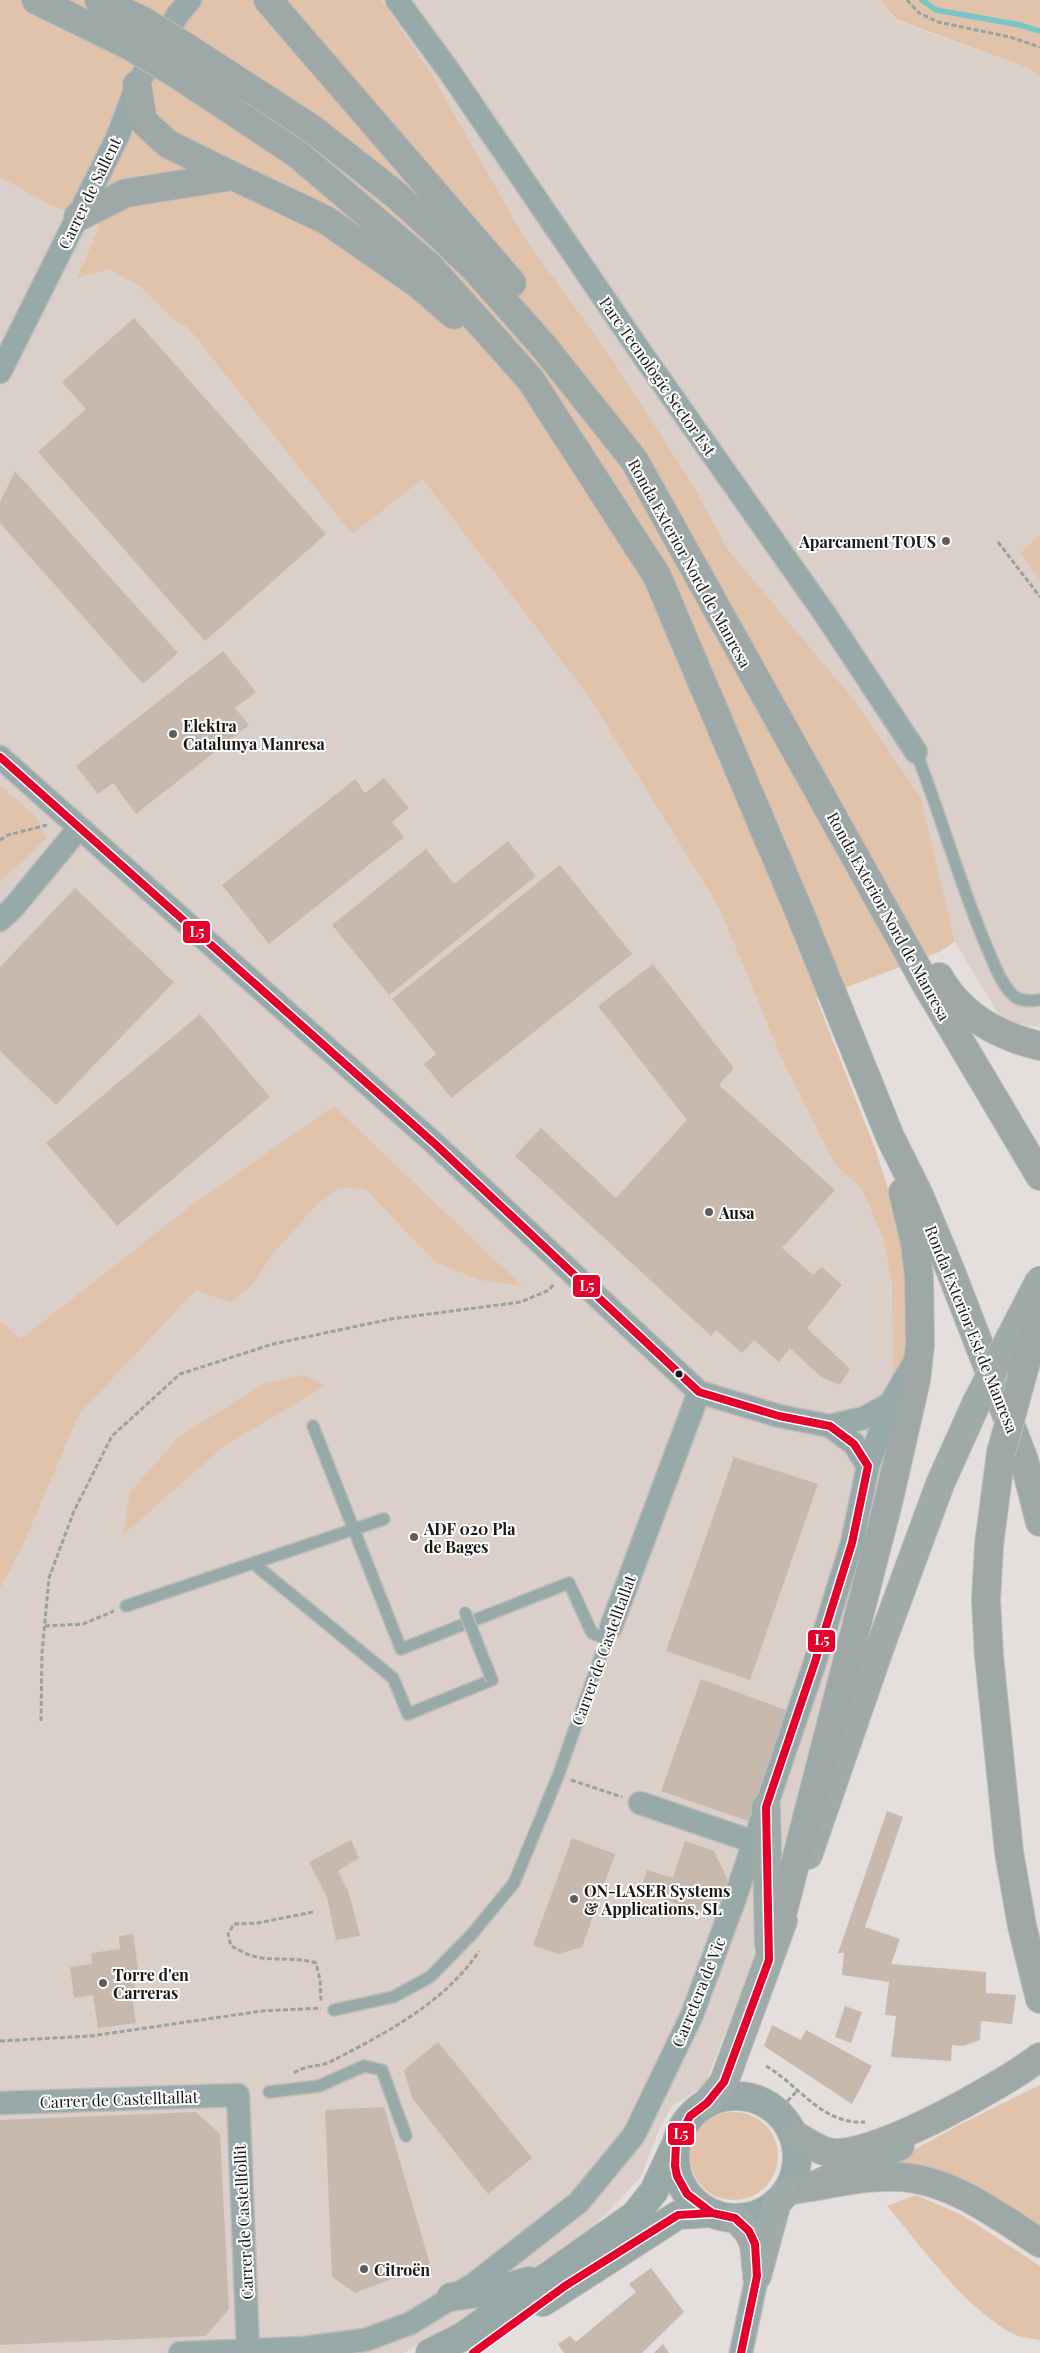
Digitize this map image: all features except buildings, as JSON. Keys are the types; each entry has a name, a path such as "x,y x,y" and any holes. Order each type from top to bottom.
{"highway":[{"path":"36,0 130,46 172,71 296,153 422,260 530,379 657,576 801,916 892,1139 915,1243 919,1278 920,1345 916,1380 903,1444 772,1951"},
{"name":"Ronda Exterior Nord de Manresa","path":"99,0 143,21 311,128 396,195 443,238 477,271 545,348 634,460 926,984 1036,1167"},
{"path":"268,0 590,374 634,460"},
{"path":"137,85 143,121 168,144 326,220 418,284 530,379"},
{"path":"78,217 126,193 233,176"},
{"path":"845,838 890,888 943,984 958,1003 975,1019 994,1031 1018,1041 1040,1046"},
{"name":"Ronda Exterior Est de Manresa","path":"892,1139 949,1267 1024,1460 1040,1522"},
{"path":"1040,1321 1027,1356 1001,1454 989,1545 986,1600 989,1656 1009,1852 1022,1926 1040,1998"},
{"path":"793,2134 826,2152 843,2153 859,2151 932,2120 998,2084 1040,2057"},
{"path":"792,2193 885,2176 925,2181 969,2200 1040,2242"}],"main road":[{"path":"430,2353 462,2337 635,2214 654,2191 687,2120 707,2103 724,2082 829,1797 880,1647 940,1484 976,1404 1040,1280"},
{"path":"766,1807 772,1951"},
{"path":"472,2353 565,2286 678,2215 724,2216 758,2214 792,2193 953,2122 1005,2095 1040,2071"},
{"path":"707,2103 722,2097 748,2097 764,2102 777,2112 793,2134 797,2151 792,2193 757,2276"},
{"path":"676,2144 675,2166 682,2185 694,2202 724,2216 749,2231 755,2244 757,2276"},
{"path":"451,2297 493,2291 550,2274"}],"street":[{"name":"Parc Tecnològic Sector Est","path":"398,0 642,354 827,617 916,752"},
{"name":"Carrer de Sallent","path":"0,372 117,138 137,85 183,5"},
{"path":"0,758 428,1138 699,1392 779,1416 830,1426 864,1418 890,1404"},
{"path":"0,920 13,908 79,828"},
{"name":"Carretera de Vic","path":"180,2353 304,2348 365,2340 411,2323 474,2284 579,2202 634,2135 692,2015 754,1842 815,1662 852,1542 868,1466 890,1404 913,1366 920,1345"},
{"name":"Carrer de Castelltallat","path":"609,1633 699,1392"},
{"path":"830,1426 854,1444 868,1466"},
{"path":"640,1803 754,1842"},
{"name":"Carrer de Castelltallat","path":"0,2103 238,2095"},
{"name":"Carrer de Castellfollit","path":"238,2095 248,2350"},
{"path":"741,2353 757,2276"}],"lane":[{"path":"916,752 935,800 972,911 1004,984 1016,998 1027,1001 1040,1000"},
{"path":"313,1426 400,1649 569,1583 592,1633 609,1633"},
{"path":"126,1606 384,1519"},
{"path":"253,1564 393,1678 408,1714 492,1680 465,1612"},
{"name":"Carrer de Castelltallat","path":"334,2010 393,1998 430,1977 472,1934 514,1883 558,1776 609,1633"},
{"path":"268,2092 319,2086 364,2066 382,2070 406,2136"}],"path":[{"path":"907,0 919,13 938,22 1010,37 1040,47"},
{"path":"998,542 1040,597"},
{"path":"0,840 8,835 48,825"},
{"path":"41,1721 44,1626 49,1578 74,1511 112,1436 180,1374 273,1344 300,1338 391,1319 522,1302 549,1290 569,1270"},
{"path":"44,1626 84,1624 126,1606"},
{"path":"558,1776 640,1803"},
{"path":"313,1912 258,1923 234,1924 228,1934 231,1946 252,1956 275,1959 300,1958 316,1963 320,1980 321,2008"},
{"path":"0,2041 44,2037 91,2036 262,2011 321,2008 334,2010"},
{"path":"766,2066 779,2074 812,2104 828,2114 842,2119 868,2122"},
{"path":"777,2112 798,2090"}],"shaded area":[{"path":"0,0 381,0 431,73 524,237 611,357 694,487 729,551 856,702 921,798 955,942 939,952 816,999 876,1151 898,1220 911,1289 909,1348 893,1372 892,1283 884,1241 863,1190 835,1164 783,1061 719,907 590,698 423,479 352,534 187,326 178,323 141,287 109,269 77,278 100,225 46,203 0,177"},
{"path":"381,0 880,0 897,21 1030,69 1040,75 1040,535 1021,553 1040,580 1040,1027 1003,1022 955,942 921,798 856,702 729,551 694,487 611,357 524,237 431,73"},
{"path":"880,0 1040,0 1040,75 1030,69 897,20"},
{"path":"0,177 46,203 205,195 763,861 876,1151 911,1289 904,1400 761,1945 704,2086 672,2106 658,2132 641,2177 584,2237 475,2313 404,2353 0,2353"},
{"path":"1040,535 1040,580 1020,553"},
{"path":"0,785 37,818 46,839 0,882"},
{"path":"334,1106 522,1286 480,1280 437,1263 365,1189 339,1188 318,1203 272,1255 254,1283 231,1303 196,1290 79,1414 22,1547 0,1588 0,1321 21,1339 192,1205"},
{"path":"304,1375 325,1386 224,1446 123,1535 130,1492 180,1436 263,1384"},
{"path":"1040,2085 1040,2234 888,2164 959,2125"},
{"path":"734,2112 751,2115 765,2125 775,2139 778,2156 775,2173 765,2187 751,2197 734,2200 717,2197 703,2187 693,2173 690,2156 693,2139 703,2125 717,2115"},
{"path":"916,2195 962,2215 1040,2266 1040,2340 1014,2334 996,2324 979,2310 930,2258 887,2206"}],"waterway":[{"path":"922,0 936,10 1020,25 1040,31"}],"transit line":[{"name":"L5","path":"0,757 435,1144 699,1392 779,1416 830,1426 854,1444 868,1466 852,1543 815,1662 766,1807 769,1960 724,2082 707,2103 690,2116 676,2144 675,2166 677,2176 687,2194 712,2213 735,2218 749,2231 755,2244 757,2276 741,2353"},
{"name":"L5","path":"473,2353 565,2286 678,2215 712,2213 735,2218 740,2223"}],"place":[{"name":"Aparcament TOUS","path":"946,541"},
{"name":"Elektra Catalunya Manresa","path":"173,734"},
{"name":"Ausa","path":"709,1212"},
{"name":"ADF 020 Pla de Bages","path":"414,1537"},
{"name":"ON-LASER Systems & Applications, SL","path":"574,1899"},
{"name":"Torre d'en Carreras","path":"103,1983"},
{"name":"Citroën","path":"364,2269"}]}
